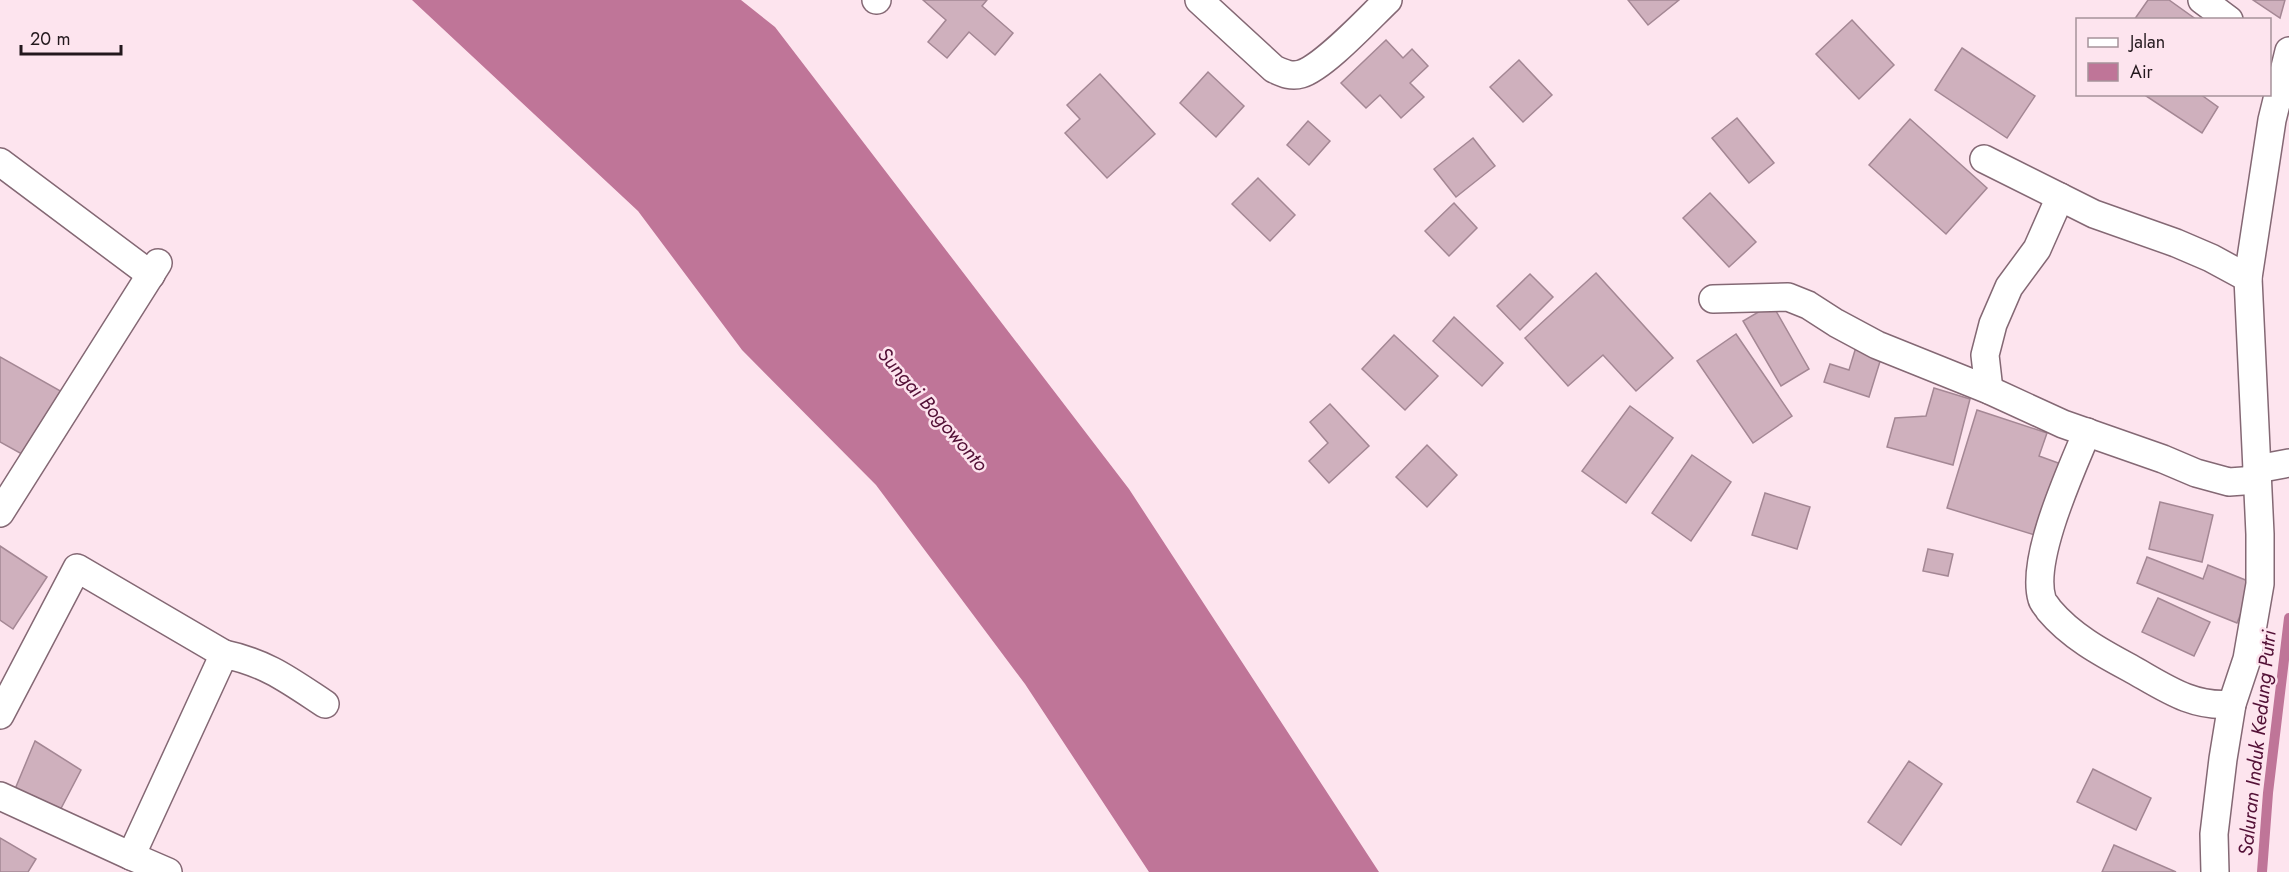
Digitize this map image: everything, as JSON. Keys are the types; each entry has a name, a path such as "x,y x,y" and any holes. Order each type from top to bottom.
{"street":[{"path":"1199,0 1274,69 1288,75 1300,74 1311,69 1344,42 1388,0"},
{"path":"2202,0 2226,18"},
{"path":"2215,872 2214,834 2223,759 2232,704 2247,659 2260,584 2260,534 2268,470 2248,278 2272,120 2289,52 2271,46"},
{"path":"1984,159 2094,214 2176,243 2211,258 2248,278"},
{"path":"0,162 154,269 0,513"},
{"path":"1989,390 1985,355 1993,324 2009,288 2037,249 2060,197"},
{"path":"1713,298 1788,297 1808,305 1877,345 1989,390 2063,424 2196,473 2229,482 2268,470"},
{"path":"2088,432 2068,478 2039,570 2042,600 2063,626 2101,653 2201,704 2232,704"},
{"path":"0,715 77,568 224,654 250,659 279,673 325,704"},
{"path":"131,856 224,654"},
{"path":"0,796 168,872"}],"water":[{"name":"Sungai Bogowonto","path":"412,0 741,0 775,27 1129,489 1379,872 1149,872 1025,684 876,485 742,350 638,211"}],"building":[{"path":"923,0 987,0 982,6 1013,33 995,55 969,32 947,58 928,42 946,20"},
{"path":"1628,0 1679,0 1648,25"},
{"path":"2148,0 2169,0 2194,18 2135,18"},
{"path":"2253,0 2285,0 2280,18"},
{"path":"1852,20 1894,65 1859,99 1816,54"},
{"path":"1386,40 1403,58 1412,49 1428,66 1410,83 1424,97 1401,118 1380,95 1366,108 1341,83"},
{"path":"1962,48 2035,96 2007,138 1935,90"},
{"path":"1519,60 1552,95 1523,122 1490,87"},
{"path":"1208,72 1244,106 1216,137 1180,103"},
{"path":"1100,74 1155,134 1107,178 1065,133 1080,119 1067,105"},
{"path":"2146,96 2203,96 2218,107 2202,133"},
{"path":"1737,118 1774,163 1749,183 1712,138"},
{"path":"1910,119 1987,188 1946,234 1869,165"},
{"path":"1308,121 1330,141 1309,165 1287,145"},
{"path":"1473,138 1495,166 1456,197 1434,169"},
{"path":"1258,178 1295,215 1270,241 1232,204"},
{"path":"1710,193 1756,242 1729,267 1683,218"},
{"path":"1454,203 1477,228 1449,256 1425,231"},
{"path":"1596,273 1673,358 1636,391 1603,355 1568,386 1525,338"},
{"path":"1530,274 1553,297 1520,330 1497,306"},
{"path":"1772,304 1809,369 1781,386 1743,321"},
{"path":"1454,317 1503,363 1482,386 1433,341"},
{"path":"1736,334 1792,416 1753,443 1697,361"},
{"path":"1394,335 1438,376 1405,410 1362,369"},
{"path":"1856,347 1882,355 1869,397 1824,382 1830,364 1849,370"},
{"path":"0,357 64,393 29,458 0,442"},
{"path":"1934,388 1970,399 1953,465 1887,447 1895,418 1926,416"},
{"path":"1330,404 1369,446 1329,483 1309,461 1328,443 1310,422"},
{"path":"1630,406 1673,438 1626,503 1582,471"},
{"path":"1977,410 2047,433 2039,456 2061,464 2038,536 1947,508"},
{"path":"1427,445 1457,475 1427,507 1396,477"},
{"path":"1692,455 1731,482 1691,541 1652,513"},
{"path":"1765,493 1810,507 1797,549 1752,535"},
{"path":"2160,502 2213,515 2202,562 2149,549"},
{"path":"0,546 47,577 13,629 0,620"},
{"path":"1928,549 1953,554 1948,576 1923,571"},
{"path":"2147,557 2203,579 2208,565 2253,583 2237,623 2137,583"},
{"path":"2158,598 2210,622 2194,656 2142,632"},
{"path":"35,741 81,770 56,818 13,794"},
{"path":"1909,761 1942,784 1901,845 1868,822"},
{"path":"2093,769 2151,798 2136,830 2077,802"},
{"path":"0,838 36,859 28,872 0,872"},
{"path":"2114,845 2176,872 2102,872"}],"waterway":[{"name":"Saluran Induk Kedung Putri","path":"2262,872 2268,793 2289,618"}]}
